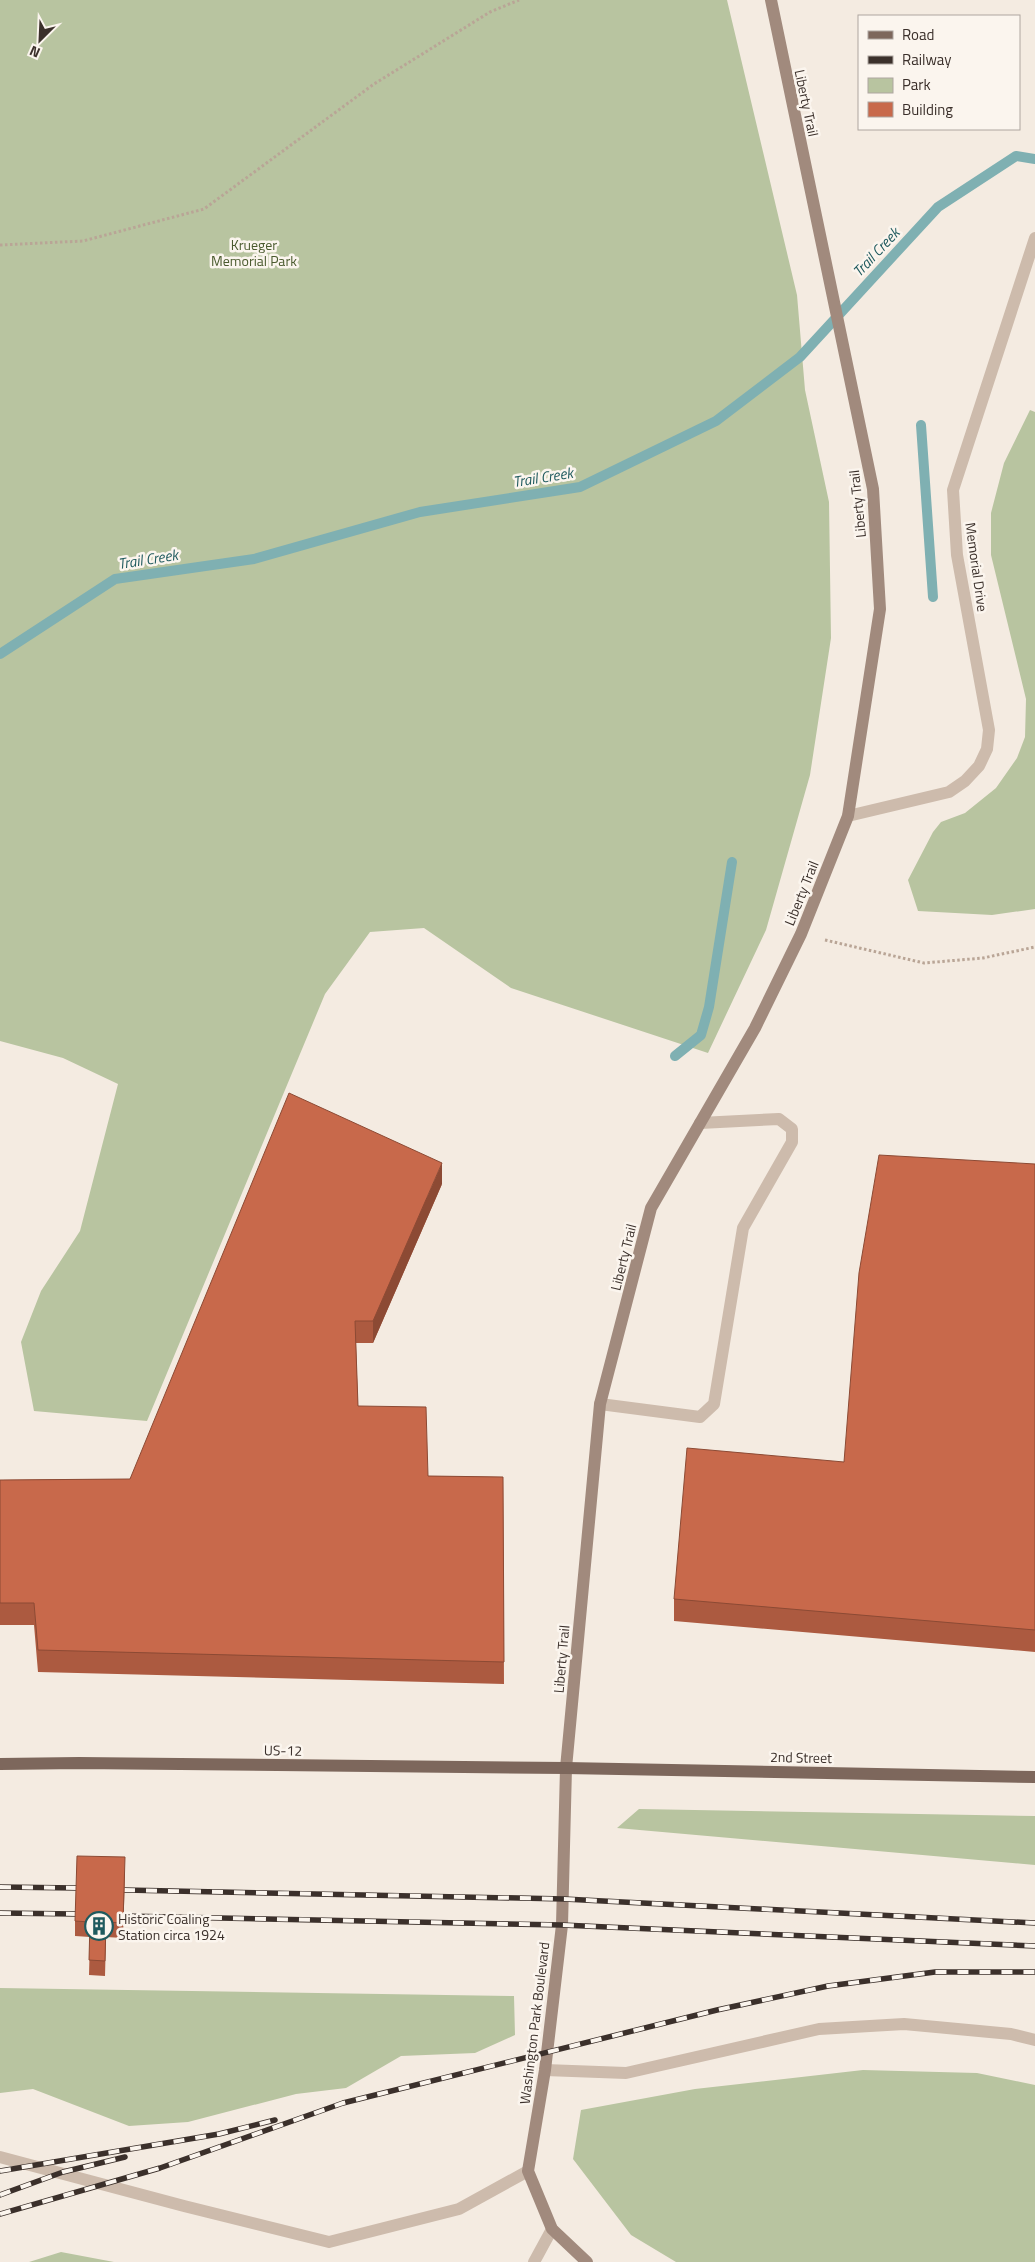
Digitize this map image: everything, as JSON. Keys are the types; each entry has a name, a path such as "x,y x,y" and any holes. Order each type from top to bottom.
{"main road":[{"name":"US-12","path":"0,1764 79,1763 566,1768"},
{"name":"2nd Street","path":"566,1768 1035,1777"}],"street":[{"name":"Liberty Trail","path":"566,1768 600,1404 651,1208 754,1028 801,934 848,816 880,609 873,489 771,0"},
{"name":"Memorial Drive","path":"848,816 949,792 965,781 974,771 987,749 989,730 957,554 953,490 1035,238"},
{"path":"600,1404 700,1417 714,1404 743,1228 792,1142 792,1129 779,1119 700,1123"},
{"name":"Washington Park Boulevard","path":"528,2172 545,2070 564,1899 566,1768"},
{"path":"545,2070 626,2073 829,2028 904,2024 1011,2034 1035,2040"},
{"path":"0,2157 184,2206 330,2242 459,2209 528,2172 552,2229 587,2262"},
{"path":"534,2262 552,2229"}],"path":[{"path":"0,244 83,241 204,209 374,84 490,12 519,0"},
{"path":"801,934 866,952 924,963 983,958 1035,947"}],"green space":[{"name":"Krueger Memorial Park","path":"0,0 727,0 797,295 805,390 829,502 831,638 810,775 766,930 708,1053 511,988 424,928 370,932 325,994 147,1421 34,1411 21,1342 41,1291 80,1231 118,1084 63,1058 0,1041"},
{"path":"1030,410 1035,412 1035,909 992,915 918,911 908,880 933,832 941,822 965,813 996,788 1017,758 1025,737 1026,699 991,555 991,513 1004,463"},
{"path":"639,1809 1035,1816 1035,1865 617,1828"},
{"path":"0,1988 514,1996 515,2035 475,2053 401,2056 346,2088 296,2094 188,2122 129,2126 33,2089 0,2093"},
{"path":"863,2070 977,2073 1035,2085 1035,2262 676,2262 631,2235 573,2159 581,2110 695,2089"},
{"path":"61,2252 114,2262 29,2262"}],"building":[{"path":"289,1093 442,1163 373,1321 355,1321 358,1406 426,1407 428,1476 503,1477 504,1662 38,1650 34,1603 0,1603 0,1480 130,1479"},
{"path":"879,1155 1035,1164 1035,1630 674,1599 687,1448 844,1462 859,1273"},
{"name":"Historic Coaling Station circa 1924","path":"77,1856 125,1857 123,1923 106,1922 105,1961 89,1960 90,1922 75,1921"}],"waterway":[{"name":"Trail Creek","path":"0,654 115,579 254,559 420,512 580,487 716,421 800,357 938,207 1016,156 1035,159"},
{"path":"921,425 933,597"},
{"path":"675,1056 701,1035 709,1007 732,862"}],"railway":[{"path":"0,1887 77,1888"},
{"path":"124,1890 564,1899 1035,1923"},
{"path":"0,1913 76,1914"},
{"path":"123,1916 562,1925 1035,1946"},
{"path":"0,2214 160,2168 343,2103 717,2010 828,1986 935,1972 1035,1972"},
{"path":"0,2171 219,2134 275,2120"},
{"path":"0,2195 63,2172 125,2157"}],"place":[{"name":"Historic Coaling Station circa 1924","path":"99,1926"}]}
